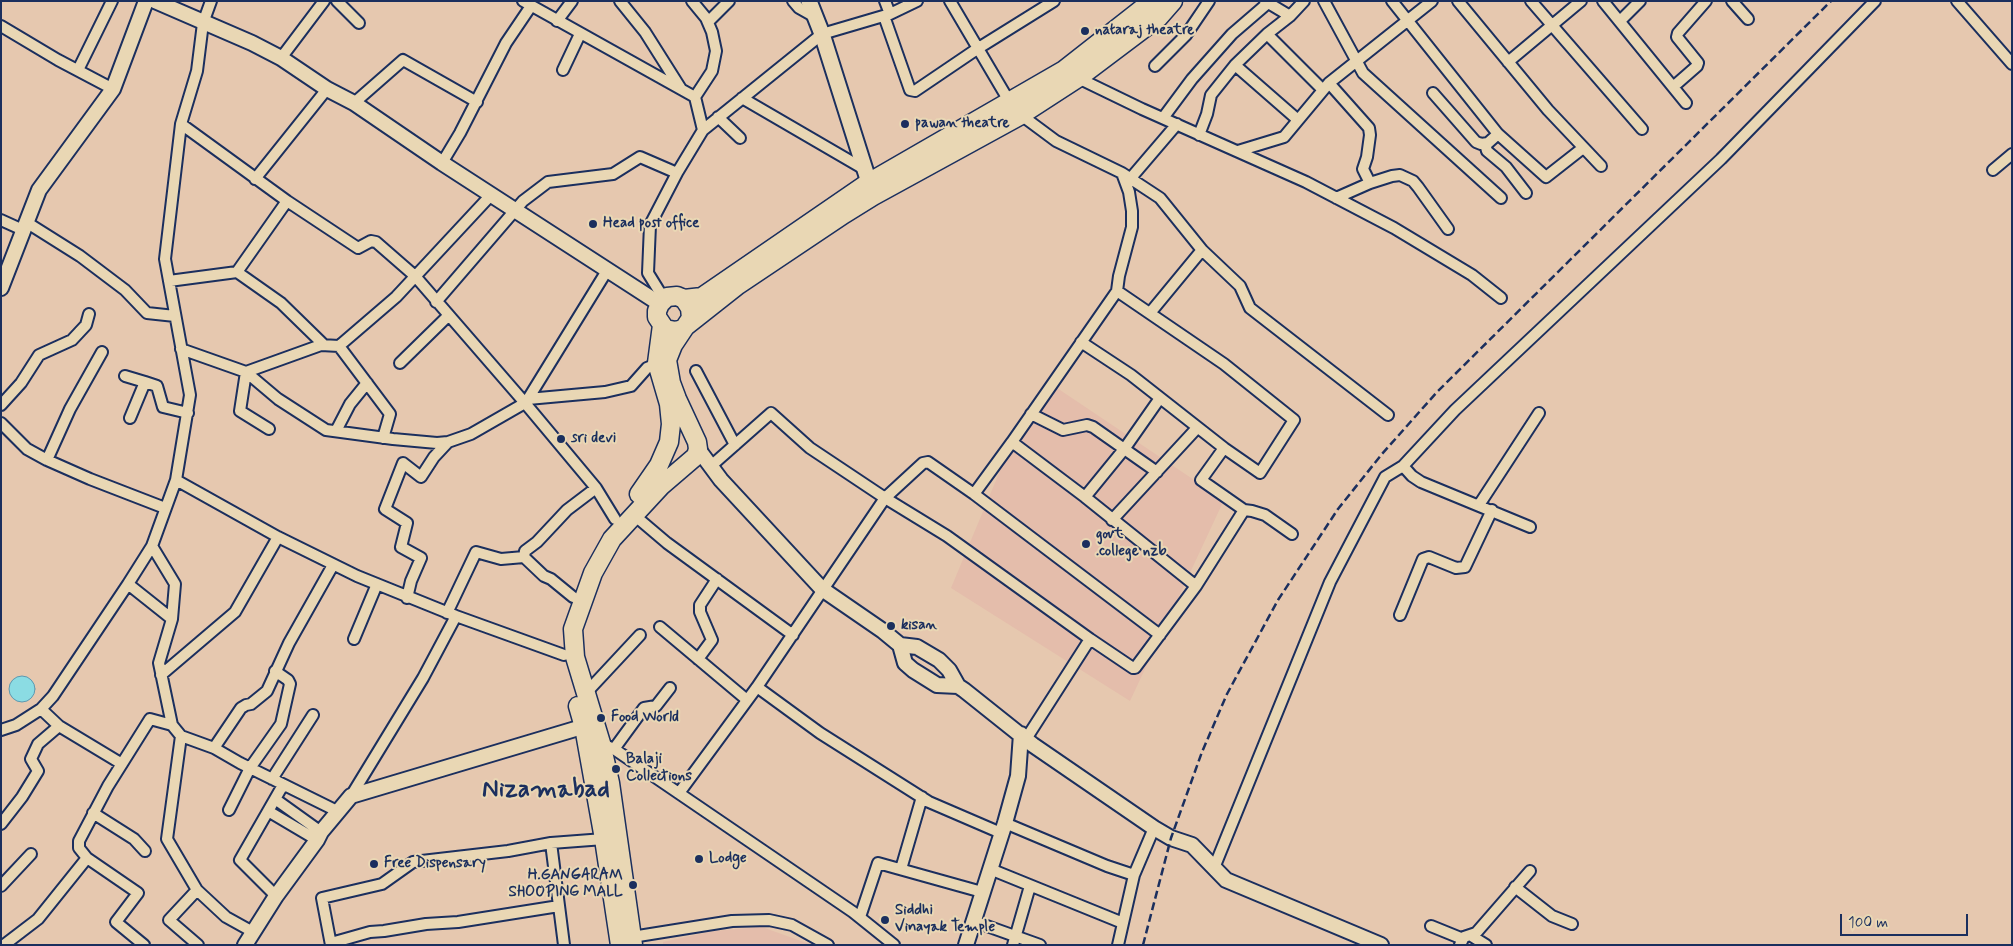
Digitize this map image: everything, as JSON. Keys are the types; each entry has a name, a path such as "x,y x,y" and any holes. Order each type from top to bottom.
{"highway":[{"path":"1152,1 1064,70 869,182 702,297 684,299 677,296 662,302 657,310 657,317 662,325 665,329 676,331 685,328 869,182 1021,115 1078,78 1159,17 1173,1"},
{"path":"662,361 691,318 690,308 684,299"},
{"path":"662,325 662,361 671,424 668,450 670,456 676,461 693,449"},
{"path":"662,361 671,382 693,449"},
{"path":"628,942 604,839 596,736 564,655 564,631 573,597 588,559 599,540 652,478 673,436 679,432 687,432 693,449"},
{"path":"628,942 610,783 575,657 574,629 582,599 596,567 612,539 693,449"}],"main road":[{"path":"809,1 822,34 869,182"}],"street":[{"path":"78,70 112,1"},
{"path":"1,288 39,190 113,89 146,1"},
{"path":"155,1 252,43 281,58 327,89 354,103 515,210 662,302"},
{"path":"1,730 16,724 41,709 53,696 152,546 176,480 190,395 164,259 180,124 197,71 203,23 211,1"},
{"path":"281,58 324,1"},
{"path":"338,1 359,23"},
{"path":"557,21 572,1"},
{"path":"620,1 645,32 681,90"},
{"path":"692,1 708,22 715,43 715,59 712,71 695,97"},
{"path":"708,22 729,1"},
{"path":"794,1 799,8 815,17"},
{"path":"885,1 887,15 912,92 1054,1"},
{"path":"662,302 648,273 650,225 677,172 703,130 822,34 887,15 917,1"},
{"path":"950,1 1009,101 1021,115 1056,141 1126,176 1160,198 1202,250 1240,286 1250,308 1388,415"},
{"path":"1155,66 1186,35 1209,1"},
{"path":"1199,135 1208,114 1211,95 1236,65 1304,1"},
{"path":"1324,1 1355,62 1376,86 1500,198"},
{"path":"1392,1 1498,134 1546,177 1583,148"},
{"path":"1238,152 1284,137 1326,86 1432,1"},
{"path":"1458,1 1548,110 1601,166"},
{"path":"1531,1 1642,129"},
{"path":"1508,62 1581,1"},
{"path":"1603,1 1686,103"},
{"path":"1620,21 1640,1"},
{"path":"1673,86 1697,66 1698,62 1677,38 1678,33 1706,1"},
{"path":"1732,1 1748,19"},
{"path":"1214,868 1330,582 1382,481 1390,473 1403,466 1455,410 1721,159 1875,1"},
{"path":"1957,1 2011,62"},
{"path":"1163,118 1192,79 1232,34 1266,2 1290,16"},
{"path":"442,163 477,102 527,4 695,97 703,130"},
{"path":"1,26 113,89"},
{"path":"563,70 580,34"},
{"path":"1267,34 1326,86 1369,128 1367,157 1363,168 1370,183"},
{"path":"354,103 403,60 477,102"},
{"path":"1236,65 1298,120"},
{"path":"1078,78 1199,135 1306,182 1394,228 1472,275 1501,298"},
{"path":"255,179 327,89"},
{"path":"1433,93 1476,142 1485,144"},
{"path":"742,98 869,182"},
{"path":"718,117 740,138"},
{"path":"180,124 286,201 358,248 371,241 376,242 414,276 526,401 596,488 615,519"},
{"path":"1126,176 1177,124"},
{"path":"1485,144 1498,134"},
{"path":"1485,144 1487,151 1506,167 1526,193"},
{"path":"1993,170 2012,154"},
{"path":"436,302 523,201 548,182 613,174 640,157 677,172"},
{"path":"1336,198 1370,183 1400,175 1406,177 1418,187 1448,228"},
{"path":"974,494 1117,291 1132,227 1132,211 1126,176"},
{"path":"246,372 324,345 339,346 396,297 491,194"},
{"path":"237,272 286,201"},
{"path":"1,220 24,226 80,256 125,290 147,313 175,316"},
{"path":"1150,313 1202,250"},
{"path":"526,401 608,269"},
{"path":"169,281 237,272 281,303 324,345"},
{"path":"1081,342 1131,375 1197,428 1260,473 1294,420 1224,364 1117,291"},
{"path":"1,405 21,383 38,355 72,340 86,325 89,314"},
{"path":"400,363 448,316"},
{"path":"339,346 390,414 383,438"},
{"path":"181,349 246,372 278,400 326,430 437,443 448,442 470,434 526,401 605,392 631,386 647,368 662,361"},
{"path":"47,460 70,409 102,352"},
{"path":"696,371 735,445"},
{"path":"246,372 240,411 269,429"},
{"path":"125,376 157,386 163,407 188,413"},
{"path":"130,418 145,382"},
{"path":"336,431 350,404 367,383"},
{"path":"1085,497 1125,448 1160,398"},
{"path":"1479,505 1538,413"},
{"path":"711,466 773,414 810,448 947,536 1132,668 1137,666 1196,586 1244,510"},
{"path":"1031,414 1063,430 1087,426 1093,427 1157,472"},
{"path":"1,423 28,449 47,460 90,479 166,508"},
{"path":"1112,520 1197,428"},
{"path":"407,598 411,581 421,558 402,547 407,523 386,509 403,463 421,477 434,457 448,442"},
{"path":"1012,442 1085,497 1196,586"},
{"path":"1224,448 1201,480 1244,510 1265,515 1292,534"},
{"path":"693,449 711,466 720,480 822,589 900,645 906,663 913,670 937,685 958,686"},
{"path":"678,793 757,687 822,589 886,498 923,463 928,462 974,494 1160,635"},
{"path":"1403,466 1421,482 1530,527"},
{"path":"176,480 278,537 333,565 407,598 564,655"},
{"path":"524,557 525,551 537,542 567,510 596,488"},
{"path":"1400,615 1423,559 1429,557 1456,568 1468,565 1492,510"},
{"path":"634,515 667,543 793,635"},
{"path":"161,675 235,612 278,537"},
{"path":"152,546 174,584 172,619 159,663 172,725 181,736 214,748 337,811"},
{"path":"245,945 276,896 318,836 351,796 423,678 452,615 476,552 501,559 524,557 544,576 551,579 573,597"},
{"path":"214,748 241,708 251,704 267,690 302,619 315,600 333,565"},
{"path":"698,659 712,640 700,612 700,605 717,579"},
{"path":"128,584 172,619"},
{"path":"354,638 377,584"},
{"path":"660,627 747,700"},
{"path":"585,694 640,635"},
{"path":"966,945 1018,776 1023,736 1090,639"},
{"path":"900,645 917,647 940,660 949,670 958,686 1023,736 1154,828 1171,838 1192,845 1226,880 1381,945"},
{"path":"229,810 250,768 281,724 290,684 288,680 275,671"},
{"path":"757,687 820,733 922,797 1134,875"},
{"path":"351,796 596,736 644,708 656,706 670,688"},
{"path":"41,709 59,726 122,764"},
{"path":"272,779 313,716"},
{"path":"144,945 116,922 138,893 87,858 79,848 78,843 93,813 150,719 172,725"},
{"path":"1,824 22,797 38,771 30,759 38,744 59,726"},
{"path":"181,736 167,839 197,890 226,917 254,932"},
{"path":"596,736 860,917 894,945"},
{"path":"276,896 240,860 283,785"},
{"path":"901,869 922,797"},
{"path":"275,799 318,836"},
{"path":"268,812 318,836"},
{"path":"93,813 134,839 146,851"},
{"path":"1118,945 1134,875 1154,828"},
{"path":"559,906 458,922 426,924 384,932 370,932 331,944 322,898 382,884 412,862 508,851 551,843 604,839"},
{"path":"551,843 564,945"},
{"path":"1,886 32,854"},
{"path":"4,945 38,919 87,858"},
{"path":"860,917 878,863 982,892"},
{"path":"990,869 1123,923"},
{"path":"1464,939 1476,933 1530,871"},
{"path":"1014,940 1030,886"},
{"path":"1515,887 1552,916 1572,924"},
{"path":"197,890 169,920 198,945"},
{"path":"628,942 732,920 769,920 792,925 828,945"},
{"path":"973,921 1014,940 1040,945"},
{"path":"1431,926 1464,939 1486,945"}],"shaded area":[{"name":"govt .college nzb","path":"1054,386 1224,500 1130,701 951,588 1012,442"},
{"path":"762,927 812,945 663,945 663,942 714,931"}],"water":[{"path":"22,676 31,680 35,689 31,698 22,702 13,698 9,689 13,680"}],"railway":[{"path":"1143,945 1171,838 1202,752 1227,694 1278,600 1338,509 1382,454 1437,392 1831,1"}],"place":[{"name":"nataraj theatre","path":"1085,31"},
{"name":"pawan theatre","path":"905,124"},
{"name":"Head post office","path":"593,224"},
{"name":"sri devi","path":"561,439"},
{"name":"govt .college nzb","path":"1086,544"},
{"name":"kisan","path":"891,626"},
{"name":"Food World","path":"601,718"},
{"name":"Balaji Collections","path":"616,769"},
{"name":"Lodge","path":"699,859"},
{"name":"Free Dispensary","path":"374,864"},
{"name":"H.GANGARAM SHOOPING MALL","path":"633,885"},
{"name":"Siddhi Vinayak Temple","path":"885,920"}],"district":[{"name":"Nizamabad","path":"546,791"}]}
